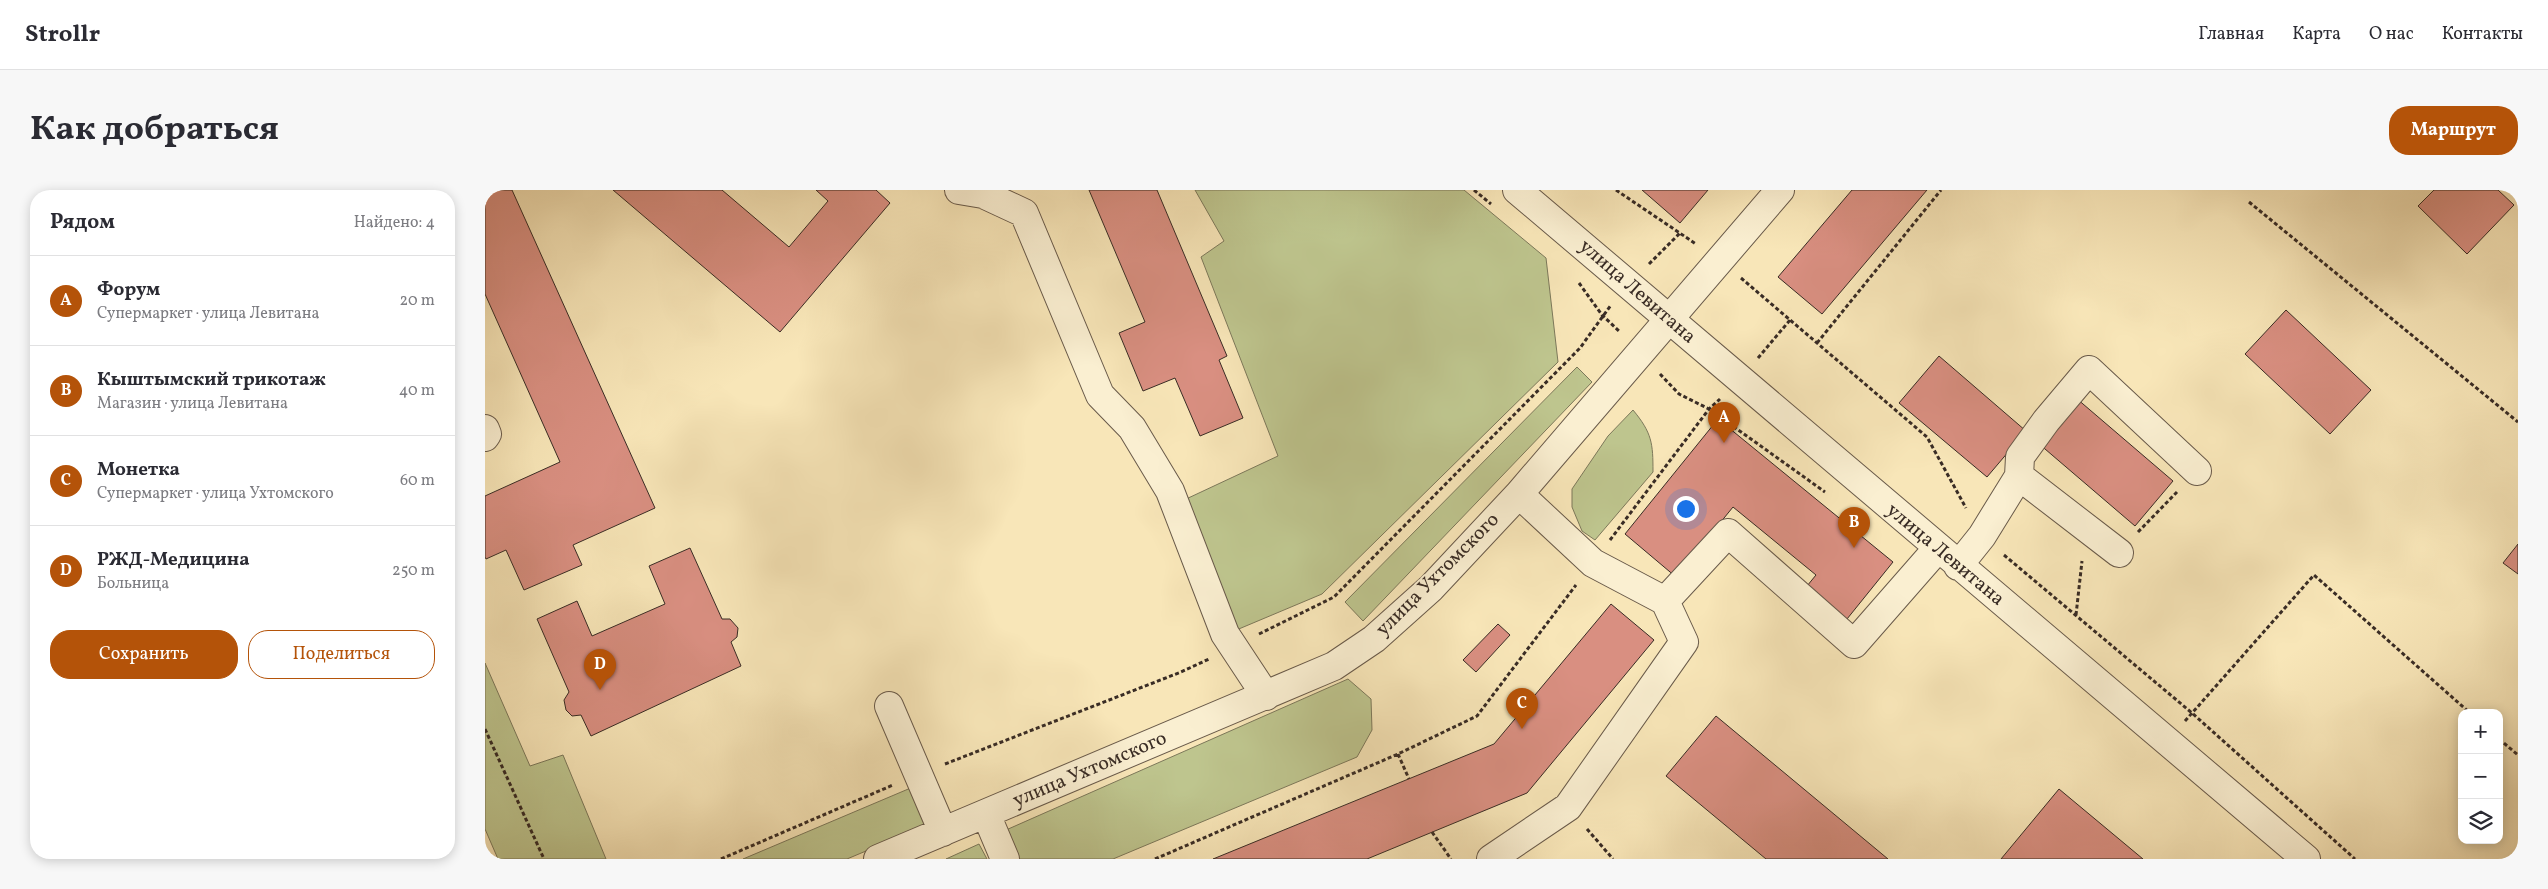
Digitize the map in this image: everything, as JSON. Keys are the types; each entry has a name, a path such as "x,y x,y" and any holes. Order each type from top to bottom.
{"street":[{"path":"959,190 983,194 1024,213 1100,395 1132,428 1170,491 1225,634 1266,696"},
{"name":"улица Левитана","path":"1517,190 2306,859"},
{"name":"улица Ухтомского","path":"877,859 1334,666 1374,639 1431,588 1519,494 1780,190"},
{"path":"1665,601 1728,533 1854,644 1948,557 1982,536 2019,476 2020,457 2045,421 2089,370 2197,471"},
{"path":"485,429 487,434 485,437"},
{"path":"2019,476 2119,553"},
{"path":"1491,859 1568,807 1684,642 1665,601 1593,563 1519,494"},
{"path":"889,706 943,832"},
{"path":"986,814 1005,859"}],"path":[{"path":"1474,190 1495,208"},
{"path":"1616,190 1720,261 1927,437 1982,536 2192,713 2355,859"},
{"path":"1817,343 1941,190"},
{"path":"2249,202 2518,422"},
{"path":"1573,275 1602,314 1639,352"},
{"path":"2119,553 2197,471"},
{"path":"2076,615 2086,528"},
{"path":"2166,742 2314,575 2465,709"},
{"path":"485,729 544,859"},
{"path":"2503,742 2518,755"},
{"path":"1155,859 1397,754 1409,779"},
{"path":"1568,807 1613,859"},
{"path":"1431,832 1451,859"}],"green space":[{"path":"1195,190 1464,190 1546,258 1558,362 1322,594 1234,631 1184,500 1278,456 1201,257 1224,241"},
{"path":"1577,367 1592,382 1363,621 1345,602"},
{"path":"1633,410 1648,432 1653,453 1653,472 1595,540 1582,531 1572,507 1572,489 1608,436"},
{"path":"485,663 530,766 563,755 606,859 498,859 485,829"},
{"path":"1348,679 1371,699 1372,730 1357,757 1113,859 1018,859 1006,830"},
{"path":"913,787 930,824 847,859 743,859"},
{"path":"979,844 987,859 946,859"}],"building":[{"path":"485,190 512,190 655,508 573,545 582,565 524,590 506,550 486,559 485,557 485,496 560,462 485,294"},
{"path":"613,190 722,190 789,247 828,201 816,190 876,190 890,203 780,332"},
{"path":"1089,190 1157,190 1227,356 1219,360 1243,418 1200,436 1175,378 1143,391 1119,333 1145,322"},
{"path":"1642,190 1708,190 1680,223"},
{"path":"1852,190 1927,190 1822,314 1778,277"},
{"path":"2434,190 2498,190 2514,205 2467,254 2418,206"},
{"path":"2286,310 2371,390 2330,434 2245,354"},
{"path":"1939,356 2026,431 1987,477 1899,403"},
{"path":"2076,398 2173,481 2135,526 2038,443"},
{"path":"1718,419 1893,562 1847,619 1807,586 1816,575 1733,507 1676,577 1625,534"},
{"path":"2518,544 2518,574 2503,563"},
{"path":"690,548 722,619 730,619 738,628 737,637 731,642 741,666 591,736 581,715 572,716 566,710 564,700 569,692 537,619 577,601 592,636 665,604 649,566"},
{"path":"1611,604 1654,640 1527,793 1367,859 1213,859 1494,744"},
{"path":"1498,624 1510,635 1476,672 1463,660"},
{"path":"1716,716 1888,859 1766,859 1666,776"},
{"path":"2059,789 2143,859 2001,859"}],"place":[{"name":"Форум","path":"1724,443"},
{"name":"Кыштымский трикотаж","path":"1854,548"},
{"name":"РЖД-Медицина","path":"600,690"},
{"name":"Монетка","path":"1522,729"}]}
